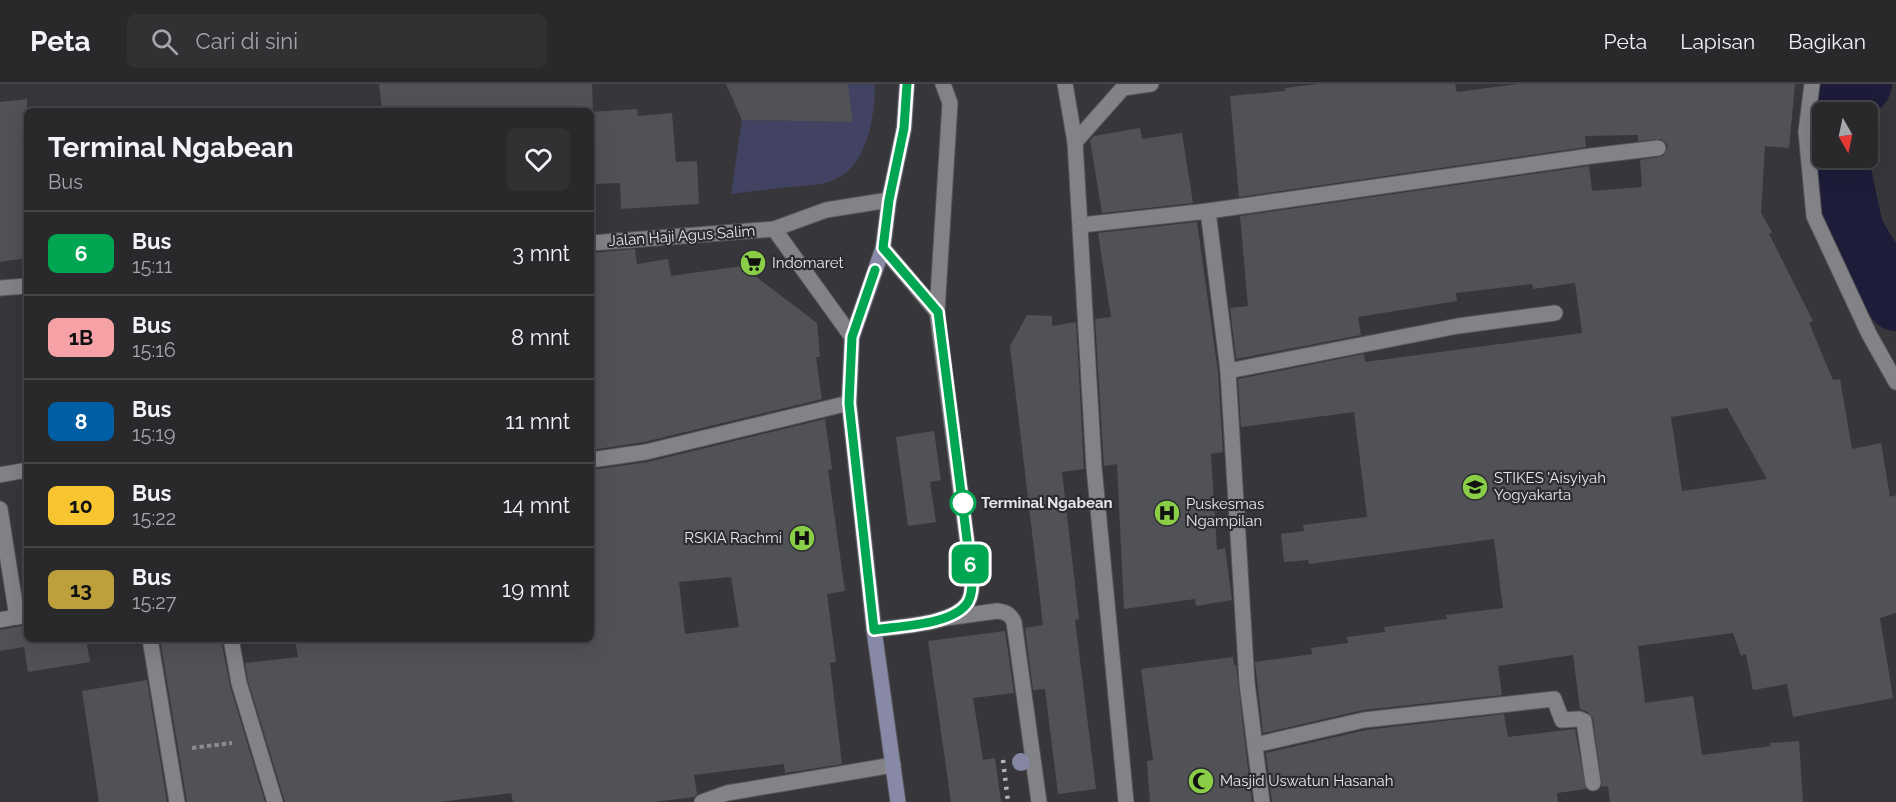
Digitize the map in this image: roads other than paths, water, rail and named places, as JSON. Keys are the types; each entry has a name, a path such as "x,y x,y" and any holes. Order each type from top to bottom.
{"main road":[{"path":"898,802 874,630 849,403 852,337 883,248 889,200 904,128 907,84"}],"street":[{"path":"943,84 950,103 938,312 972,579 971,594 967,604 946,618"},
{"path":"1065,84 1075,142 1094,467 1126,802"},
{"path":"1075,142 1123,88 1152,84"},
{"path":"1812,84 1806,132 1814,216 1869,334 1896,382"},
{"path":"1081,225 1208,211 1658,148"},
{"name":"Jalan Haji Agus Salim","path":"594,243 774,229 826,210 889,200"},
{"path":"1208,211 1228,371 1246,683 1262,802"},
{"name":"Jalan Haji Agus Salim","path":"774,229 852,337"},
{"path":"883,248 938,312"},
{"path":"0,288 24,286"},
{"path":"1228,371 1458,326 1555,313"},
{"path":"594,460 646,452 849,403"},
{"path":"0,475 24,471"},
{"path":"0,510 22,616 0,620"},
{"path":"874,630 997,611 1011,615 1014,622 1039,802"},
{"path":"151,642 177,802"},
{"path":"232,642 239,683 275,802"},
{"path":"1255,745 1364,720 1554,699 1562,720 1584,721 1593,783"},
{"path":"705,801 727,793 893,765"}],"waterway":[{"path":"1845,102 1862,84"},
{"path":"1840,168 1854,232 1896,301"}],"railway":[{"path":"1003,760 1008,802"}],"place":[{"name":"Indomaret","path":"753,263"},
{"name":"STIKES 'Aisyiyah Yogyakarta","path":"1475,487"},
{"name":"Terminal Ngabean","path":"963,503"},
{"name":"Puskesmas Ngampilan","path":"1167,513"},
{"name":"RSKIA Rachmi","path":"802,538"},
{"name":"Masjid Uswatun Hasanah","path":"1201,781"}]}
